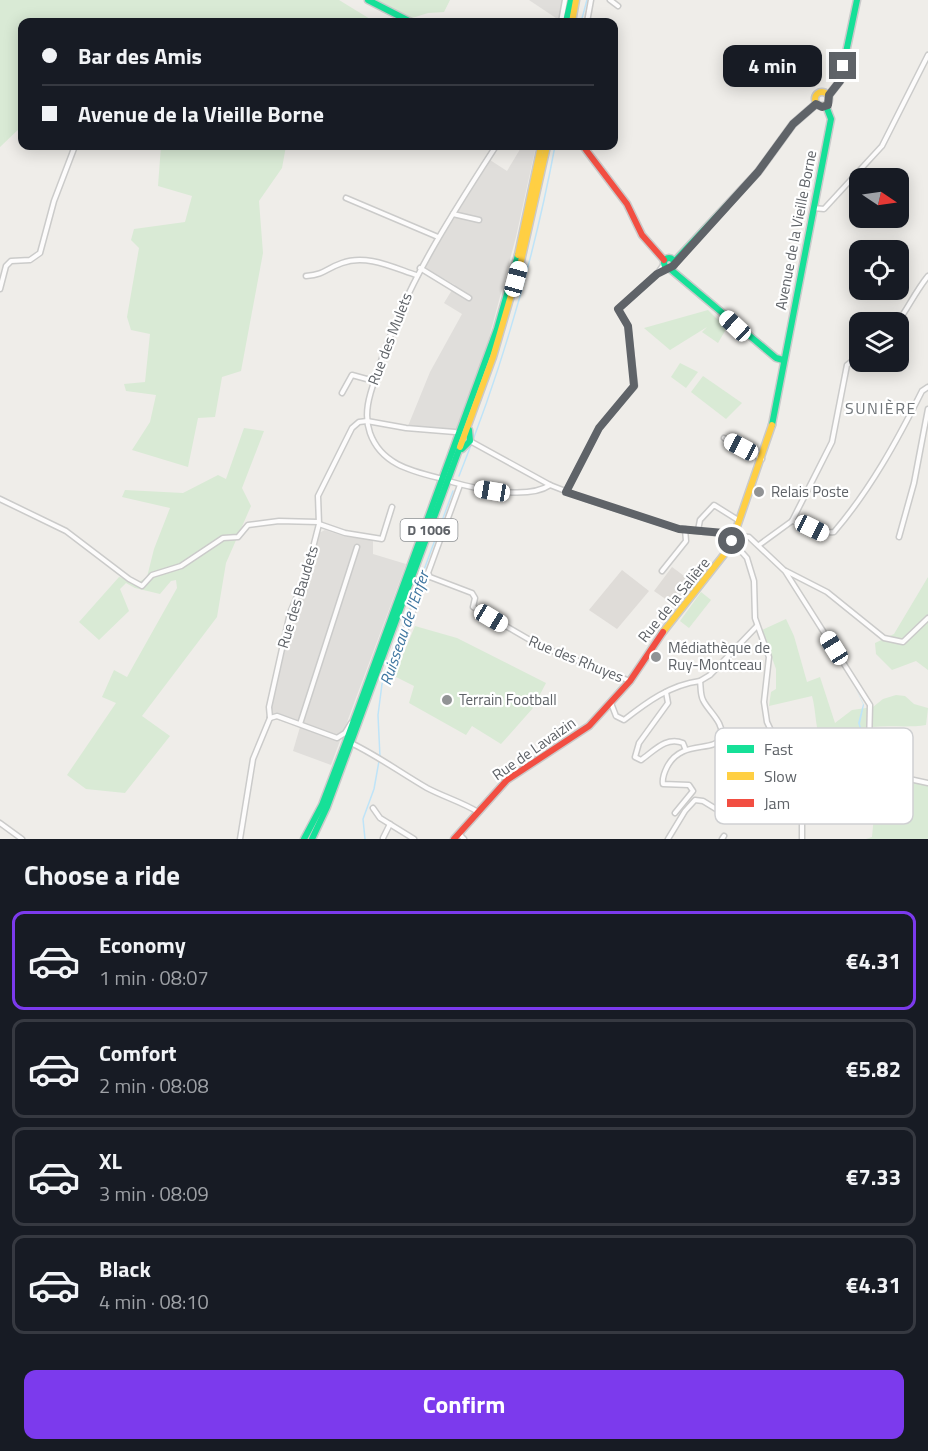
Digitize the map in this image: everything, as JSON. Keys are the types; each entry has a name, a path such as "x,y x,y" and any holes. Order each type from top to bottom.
{"main road":[{"path":"368,0 403,18"},
{"path":"565,18 571,0"},
{"path":"573,18 576,0"},
{"name":"Avenue de la Vieille Borne","path":"783,360 831,119 826,106 830,101 829,95 840,81 857,0"},
{"name":"Avenue de la Vieille Borne","path":"816,104 817,94 824,92 829,95"},
{"path":"669,263 684,251 758,172 793,124 816,104 826,106"},
{"name":"D 1006","path":"304,839 322,805 457,441 507,295 540,150"},
{"name":"D 1006","path":"312,839 351,743 472,415 512,297 547,150"},
{"path":"586,150 627,204 642,235 657,251 735,326 776,358 783,360"},
{"name":"Rue de la Salière","path":"630,681 646,654 696,588 720,563 732,541 760,457 770,438 783,360"},
{"path":"453,465 464,445 473,443 468,435 472,415"},
{"name":"Rue de Lavaizin","path":"459,837 507,780 589,726 630,681"}],"street":[{"path":"564,18 565,0"},
{"path":"587,18 591,0"},
{"path":"610,0 618,6"},
{"path":"813,208 824,209 882,146 928,55"},
{"path":"0,289 6,266 11,261 30,260 40,253 54,201 73,150"},
{"name":"Rue des Mulets","path":"367,421 367,401 398,312 438,237 493,150"},
{"path":"346,198 438,237"},
{"path":"453,214 479,220"},
{"path":"306,276 324,274 341,263 364,259 416,275"},
{"path":"566,492 599,428 634,389 629,332 618,309 669,263"},
{"path":"420,268 468,298"},
{"path":"905,312 911,304 913,294 928,276"},
{"path":"759,545 792,521 832,442 849,363"},
{"path":"342,393 352,375 374,381"},
{"path":"792,521 801,522 824,533 834,532 853,510 901,434 922,391 928,387"},
{"path":"899,537 914,483 928,409"},
{"path":"457,441 455,432 464,420"},
{"path":"367,421 406,428 455,432"},
{"path":"367,421 376,445 389,459 407,469 439,478"},
{"name":"Rue des Baudets","path":"240,839 253,759 270,718 269,707 290,614 306,575 318,523 317,504 320,490 352,428 360,422 367,421"},
{"path":"724,438 760,457"},
{"path":"473,443 566,492 685,529 749,537 785,571 870,705 869,728"},
{"path":"452,482 503,492 543,489 550,485"},
{"path":"390,670 460,485"},
{"path":"0,499 66,531 129,579 142,586 152,575 181,566 223,538 238,537 248,525 279,521 318,523 345,533 382,539 392,507"},
{"path":"698,531 700,520 714,505 738,520"},
{"path":"662,571 686,541 685,529"},
{"path":"732,541 743,553 751,568 756,592 757,626 769,657 764,702 766,716 771,728"},
{"path":"300,724 357,547"},
{"path":"785,571 828,592 884,638 903,642 928,618"},
{"name":"Rue des Rhuyes","path":"428,573 430,577 472,593 475,597 472,607 529,640 593,669 630,681"},
{"path":"611,703 616,716 624,720 647,701 700,681 710,675 757,626"},
{"path":"700,681 703,699 719,723 720,728"},
{"path":"666,692 668,703 639,743 635,757 641,760 661,745 670,742 683,743 685,748"},
{"path":"270,718 278,716 337,738 345,733 357,711"},
{"path":"351,743 374,753 388,766 478,812"},
{"path":"675,813 693,791 689,784 667,786 662,780 670,763 685,748 715,744"},
{"path":"913,780 928,783"},
{"path":"668,839 685,811 695,800 703,801 715,808"},
{"path":"373,808 380,818 414,839"},
{"path":"0,823 22,839"},
{"path":"383,838 390,824"}],"shaded area":[{"path":"529,0 568,0 564,18 556,18"},
{"path":"520,150 535,150 516,237 485,353 457,430 408,426 430,372 462,314 444,303 455,285 424,267 490,160 507,171"},
{"path":"325,530 346,537 373,539 373,554 406,564 331,765 293,751 300,727 269,717 293,612 309,574 319,533"},
{"path":"672,567 695,584 677,607 654,591"},
{"path":"622,570 649,591 617,629 589,610"}],"green space":[{"path":"0,0 339,0 368,18 18,18 18,130 0,147"},
{"path":"374,0 450,0 444,12 407,18"},
{"path":"161,150 285,150 282,168 259,201 263,253 241,371 222,377 215,417 198,418 188,467 132,450 150,422 156,395 126,391 124,384 145,382 150,334 131,330 127,317 139,248 131,240 134,229 185,222 192,196 158,186"},
{"path":"708,310 718,320 721,318 729,324 718,343 702,332 707,327 670,350 644,328"},
{"path":"680,363 698,372 686,388 671,377"},
{"path":"703,376 742,403 726,419 691,392"},
{"path":"244,428 264,431 242,488 251,506 226,563 217,617 142,716 170,736 125,793 86,789 67,775 116,703 102,697 114,670 127,677 177,588 176,580 171,581 160,594 135,588 126,583 120,589 129,611 99,640 79,622 119,577 139,582 147,577 154,549 170,508 122,497 125,490 183,493 218,475 226,479"},
{"path":"928,577 928,670 916,661 892,670 876,654 875,643 894,634"},
{"path":"701,592 711,600 689,628 680,621"},
{"path":"786,619 794,636 807,682 820,677 835,723 852,710 873,707 883,699 896,695 905,696 914,704 928,708 926,725 817,728 812,696 769,706 771,692 776,689 776,669 762,630"},
{"path":"415,626 457,638 546,683 533,708 501,744 472,726 466,735 409,703 414,686 394,676"},
{"path":"913,780 928,783 928,839 866,839 872,837 874,824 913,824"}],"water":[{"path":"854,685 864,705 860,728 858,723 863,704"}],"waterway":[{"name":"Ruisseau de l'Enfer","path":"582,18 587,0"},
{"name":"Ruisseau de l'Enfer","path":"459,476 475,436 515,313 537,230 554,150"},
{"name":"Ruisseau de l'Enfer","path":"380,757 378,715 382,684 453,491"},
{"name":"Ruisseau de l'Enfer","path":"365,839 363,819 374,789 379,761"}],"traffic: fast":[{"path":"368,0 403,18"},
{"path":"567,18 571,0"},
{"path":"829,95 840,81 857,0"},
{"path":"674,262 758,172 793,124 816,104"},
{"path":"772,425 831,119 826,106"},
{"path":"304,839 322,805 346,742 497,329 518,255"},
{"path":"669,258 673,259 674,263 673,267 669,268 665,267 664,263 665,259 669,258"},
{"path":"669,268 776,358 783,360"},
{"path":"462,449 470,441 469,430"},
{"path":"312,839 327,807 460,447"}],"traffic: slow":[{"path":"573,18 576,0"},
{"path":"819,92 825,92 829,99 825,106 819,106 815,102 815,96 819,92"},
{"path":"518,255 540,150"},
{"path":"460,447 493,357 521,261 546,150"},
{"path":"663,632 730,547 772,425"}],"traffic: jam":[{"path":"586,150 627,204 642,235 664,260"},
{"path":"454,839 507,780 589,726 630,681 663,632"}],"place":[{"name":"Relais Poste","path":"759,492"},
{"name":"Médiathèque de Ruy-Montceau","path":"656,657"},
{"name":"Terrain Football","path":"447,700"}],"district":[{"name":"SUNIÈRE","path":"881,408"}],"route":[{"path":"732,541 735,534 679,529 649,517 566,492 599,428 634,389 628,326 618,309 657,274 673,266 674,262 758,172 778,141 800,117 816,104 822,107 828,105 829,95 840,81 843,66"}]}
